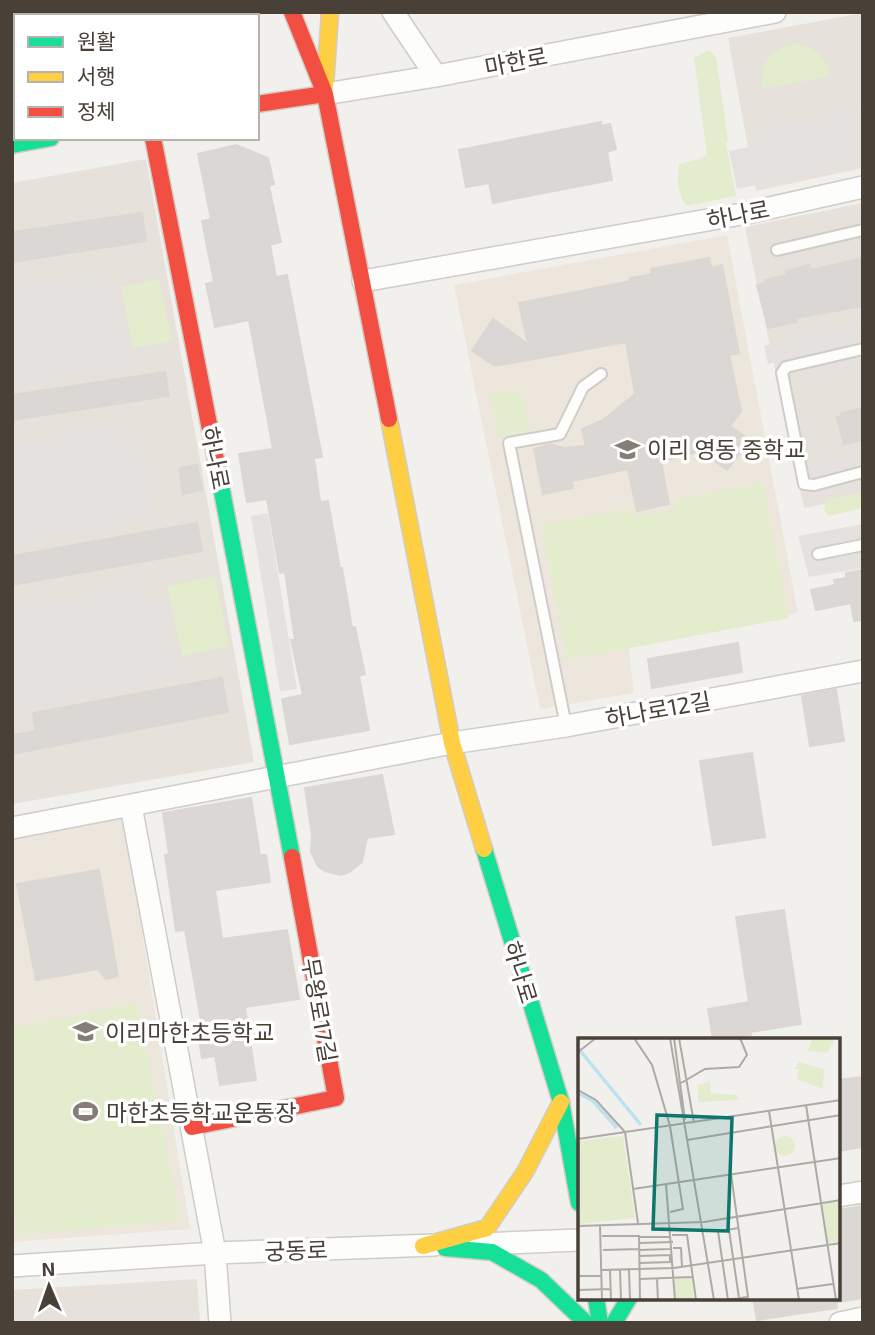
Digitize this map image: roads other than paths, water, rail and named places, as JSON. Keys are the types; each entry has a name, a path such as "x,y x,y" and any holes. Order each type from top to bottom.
{"street":[{"name":"하나로","path":"292,12 325,94 452,743 561,1102 578,1197"},
{"name":"하나로","path":"325,94 330,12"},
{"path":"393,12 436,76"},
{"name":"마한로","path":"259,104 436,76 775,12"},
{"path":"12,145 40,140"},
{"name":"하나로","path":"153,140 278,778"},
{"name":"하나로","path":"363,281 747,213 863,187"},
{"name":"하나로12길","path":"452,743 566,726 863,671"},
{"path":"12,828 452,743"},
{"name":"무왕로17길","path":"192,1126 336,1098 278,778"},
{"path":"131,806 215,1253 220,1323"},
{"path":"561,1102 578,1134"},
{"path":"423,1246 487,1228 525,1172 561,1102"},
{"path":"840,1196 863,1192"},
{"name":"궁동로","path":"12,1266 215,1253 578,1240"},
{"path":"423,1246 492,1252 541,1280 586,1323"},
{"path":"596,1300 600,1323"},
{"path":"614,1323 628,1300"},
{"path":"840,1323 863,1318"}],"lane":[{"path":"776,250 863,230"},
{"path":"863,349 786,368 782,373 804,484 814,485 863,472"},
{"path":"566,726 509,443 560,433 583,387 601,374"},
{"path":"818,554 863,545"}],"place":[{"name":"이리 영동 중학교","path":"627,449"},
{"name":"이리마한초등학교","path":"85,1032"},
{"name":"마한초등학교운동장","path":"86,1112"}]}
